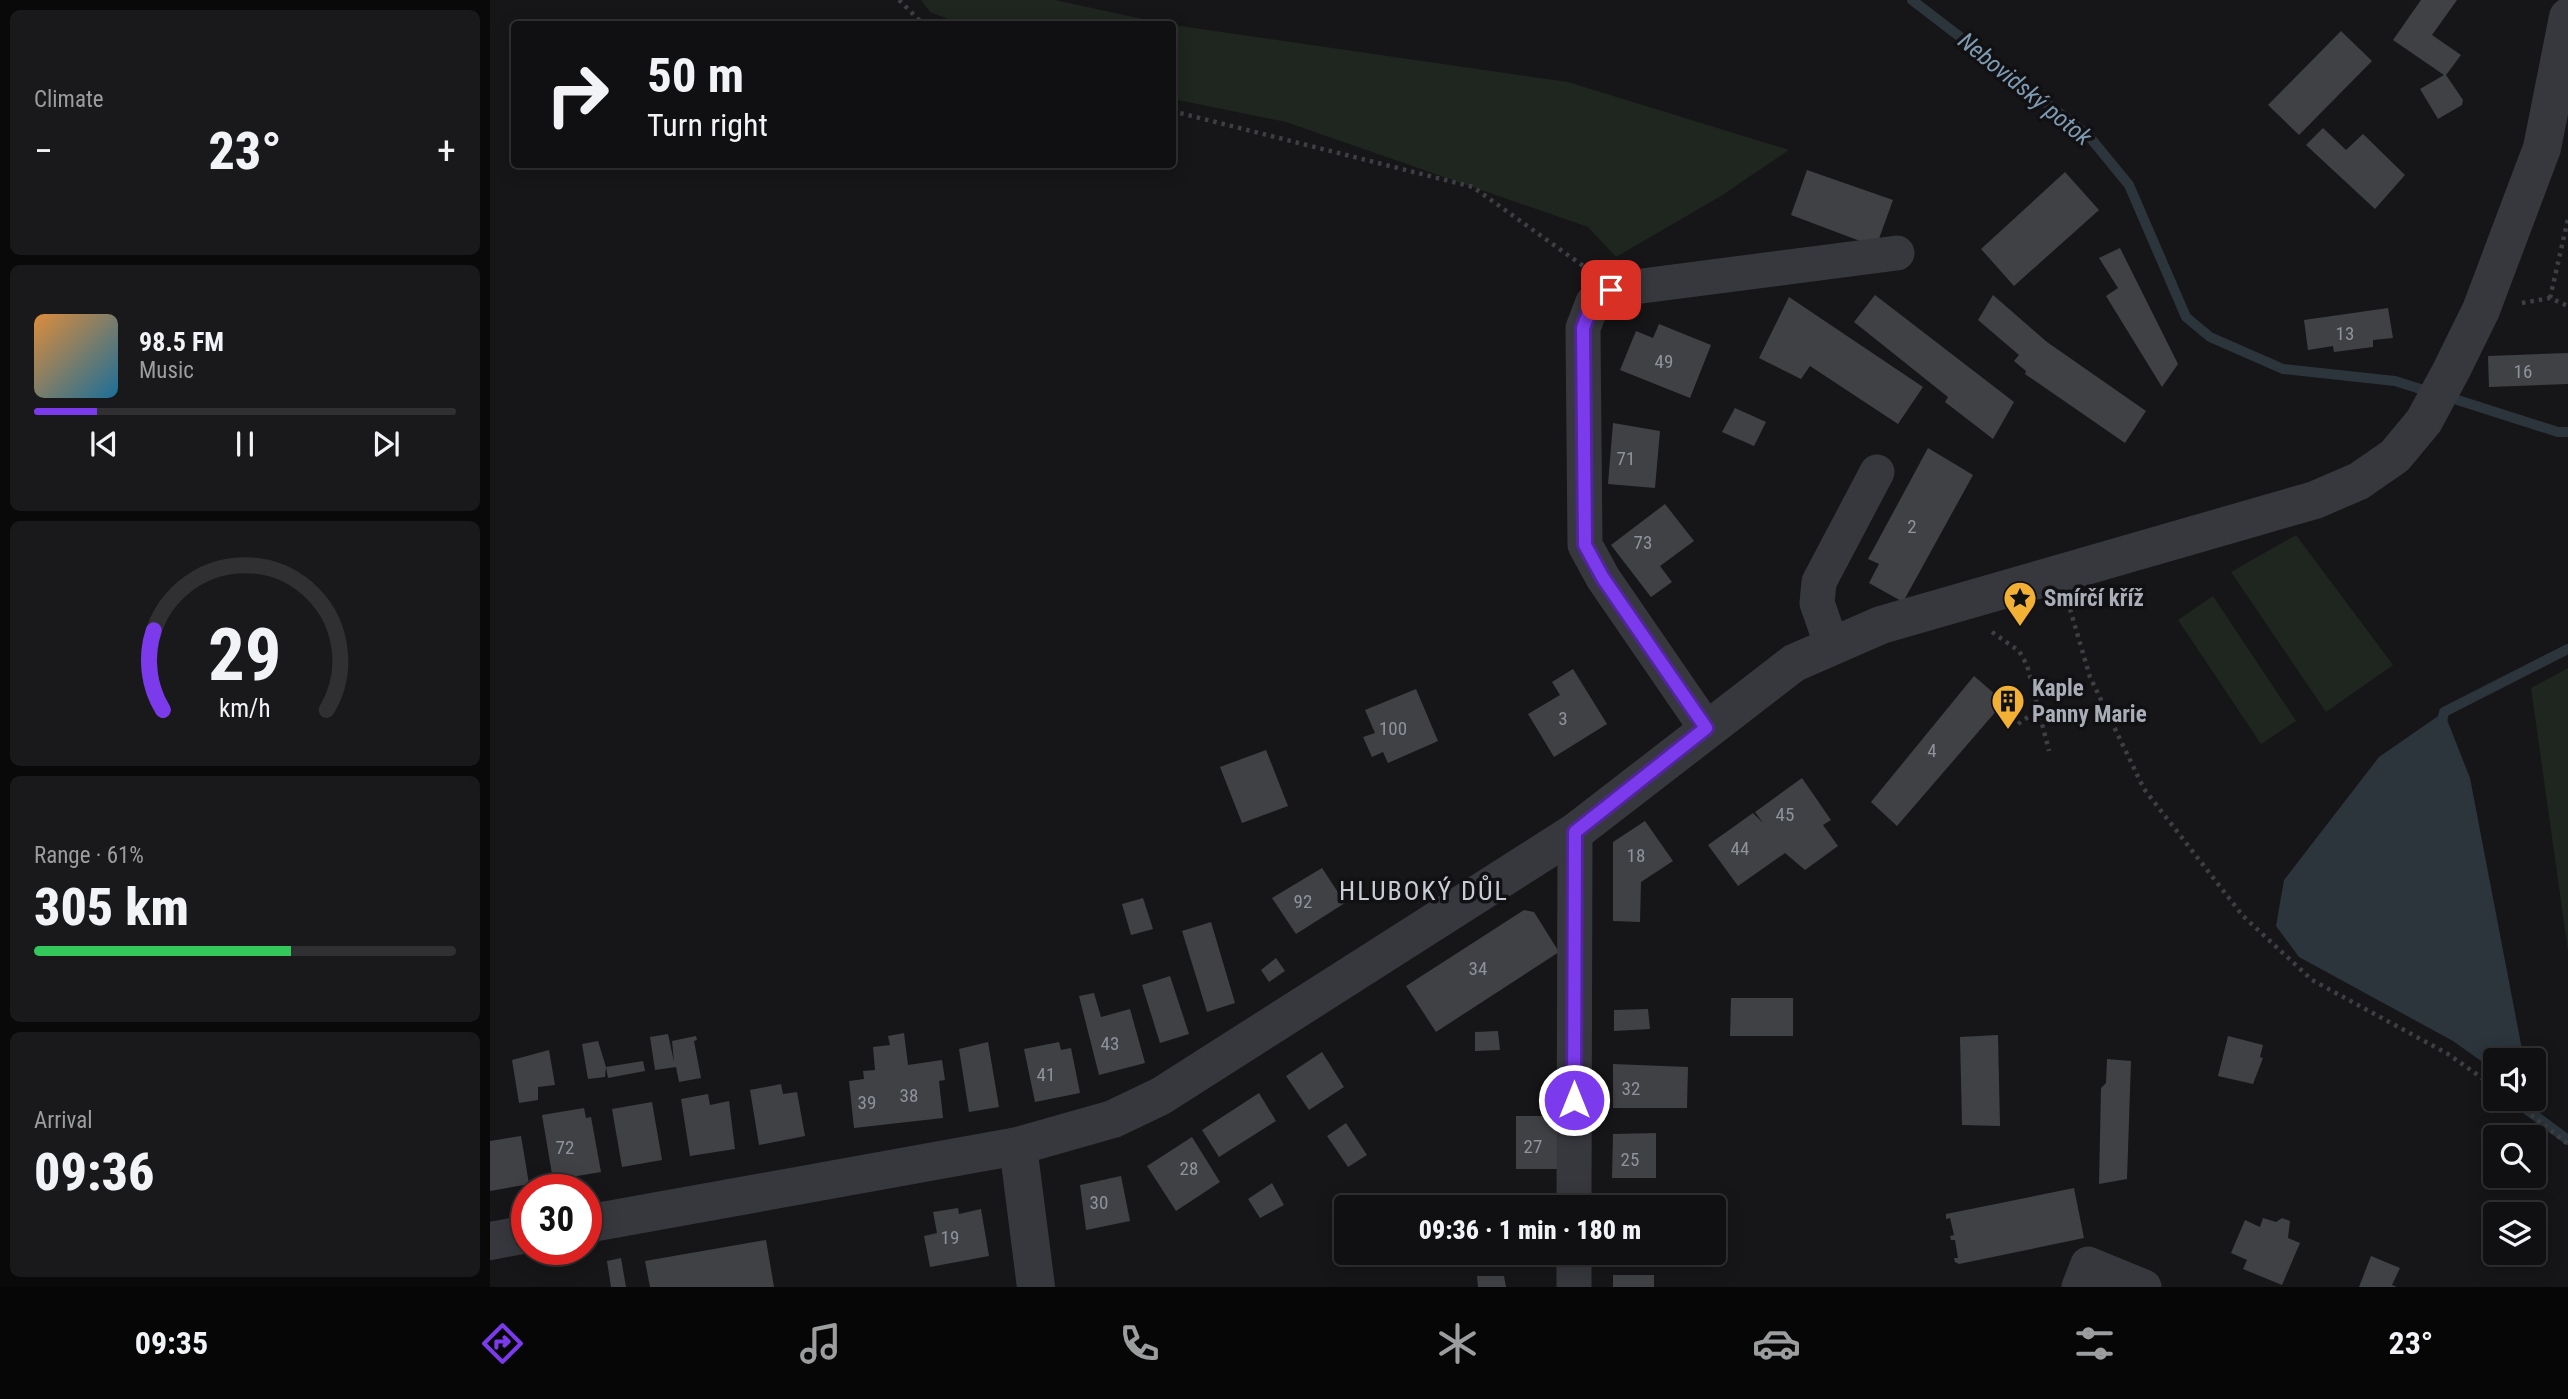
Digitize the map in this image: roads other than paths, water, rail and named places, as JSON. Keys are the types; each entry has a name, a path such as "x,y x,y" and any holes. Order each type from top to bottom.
{"street":[{"path":"602,1221 1018,1146 1113,1119 1161,1096 1575,832 1706,728 1794,663 1881,625 2315,500 2359,481 2395,456 2424,421 2481,310 2542,148 2568,17"},
{"path":"1706,728 1603,578 1585,545 1583,328 1593,302 1611,290 1897,253"},
{"path":"1832,646 1817,603 1819,583 1877,472"},
{"path":"1574,1195 1575,832"},
{"path":"1018,1146 1036,1287"},
{"path":"490,1241 511,1237"},
{"path":"2079,1287 2088,1264 2144,1287"},
{"path":"1574,1265 1574,1287"}],"waterway":[{"name":"Nebovidský potok","path":"1912,0 2088,135 2129,185 2186,317 2210,337 2283,369 2395,381 2430,392"},
{"name":"Nebovidský potok","path":"2445,396 2558,432 2568,432"},
{"path":"2442,722 2444,712 2568,649"},
{"path":"2529,1111 2568,1140"}],"place":[{"name":"Smírčí kříž","path":"2020,628"},
{"name":"Kaple Panny Marie","path":"2008,731"}],"district":[{"name":"HLUBOKÝ DŮL","path":"1424,891"}]}
